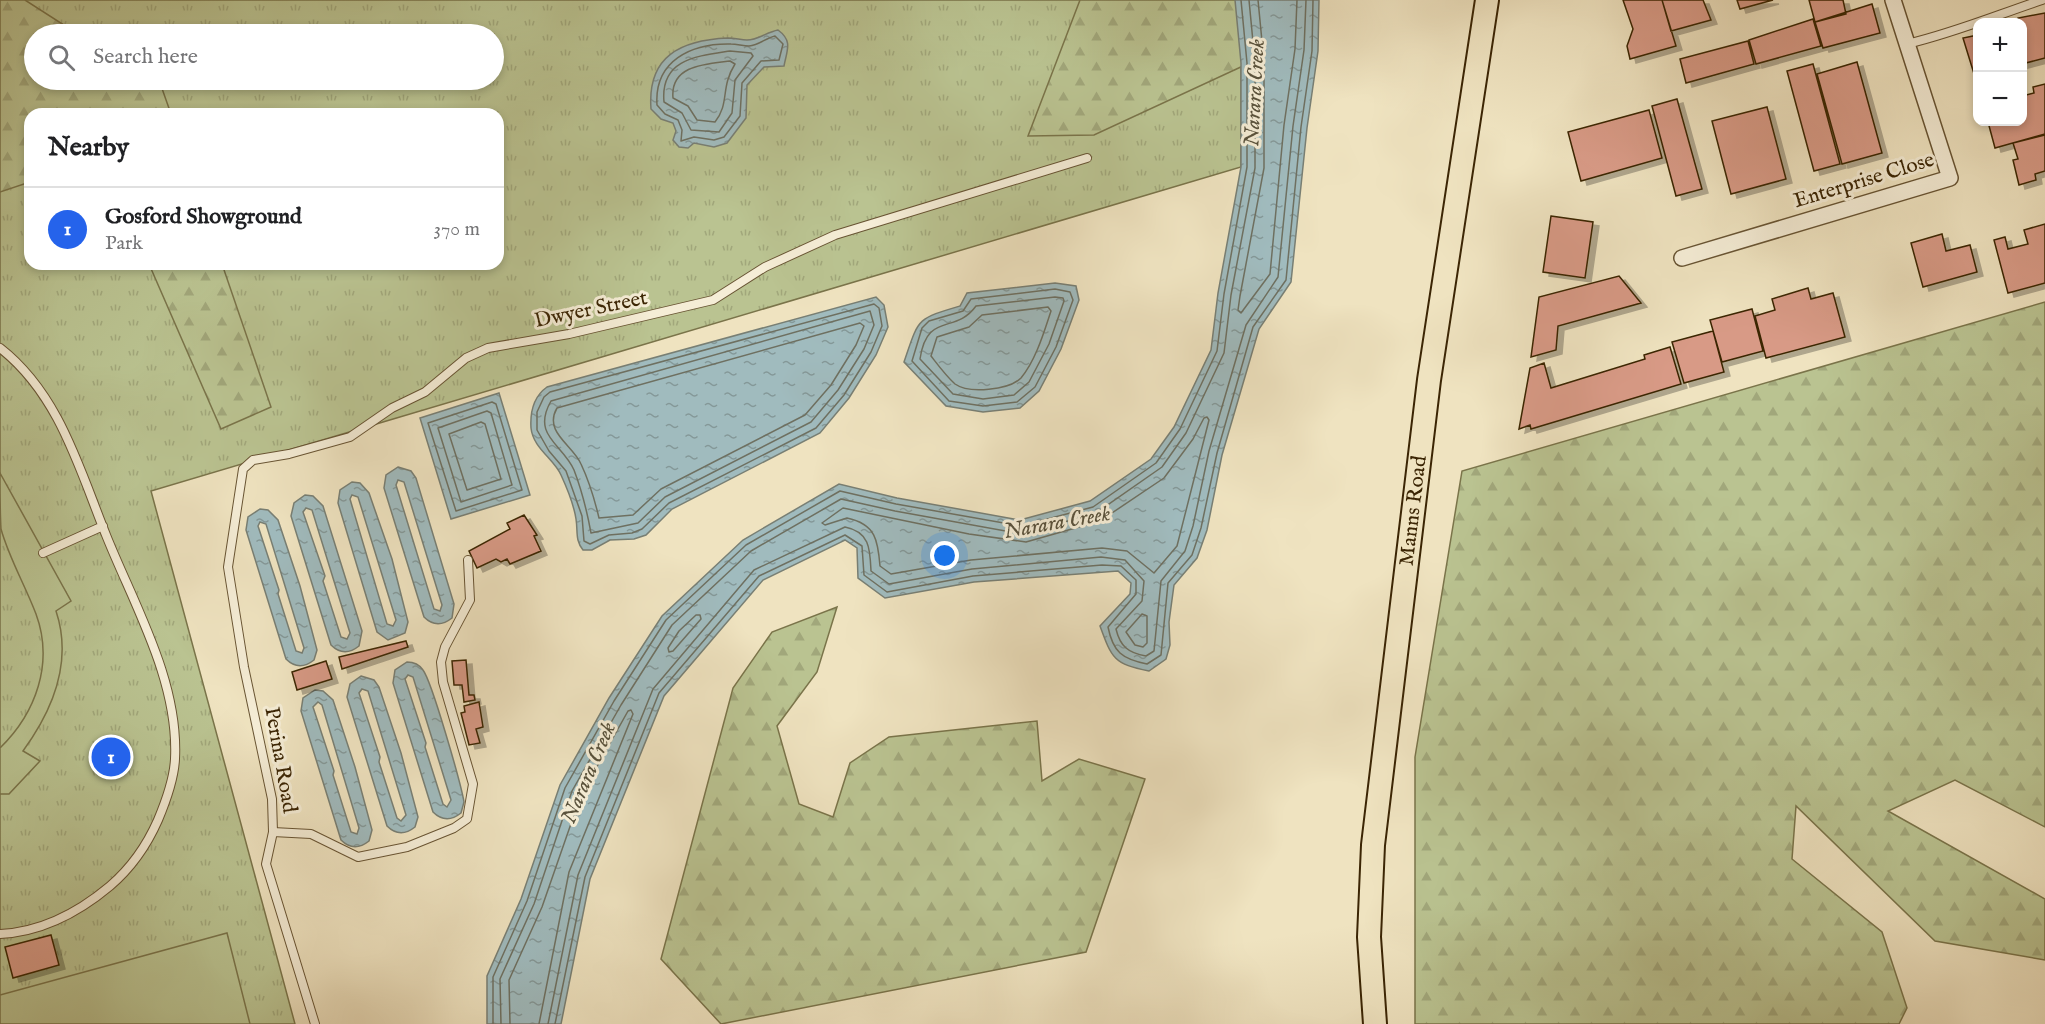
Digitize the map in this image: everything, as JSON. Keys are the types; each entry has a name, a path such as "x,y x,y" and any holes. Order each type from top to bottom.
{"main road":[{"name":"Manns Road","path":"1375,1024 1369,937 1373,845 1429,380 1487,0"}],"street":[{"name":"Enterprise Close","path":"1682,258 1950,178 1893,0"}],"lane":[{"path":"1907,44 1956,32 2042,0"},
{"name":"Dwyer Street","path":"234,604 228,567 229,557 243,470 253,460 289,454 350,437 392,408 424,392 466,358 488,348 569,334 713,300 765,267 836,235 1087,158"},
{"path":"0,348 33,380 57,414 147,633 165,687 175,746 171,782 152,835 138,856 117,880 98,896 48,924 24,932 0,934"},
{"path":"44,553 103,526"},
{"path":"273,832 311,834 358,857 408,847 454,828 467,819 473,784 443,682 441,662 445,647 470,600 468,560"},
{"name":"Perina Road","path":"234,604 244,667 272,799 273,832 266,864 315,1024"}],"green space":[{"path":"0,0 1235,0 1241,63 1241,167 151,491 295,1024 0,1024"},
{"path":"0,0 25,0 62,24 24,24 24,90 163,90 169,108 24,108 24,184 0,192"},
{"path":"1080,0 1239,0 1243,66 1094,135 1028,136"},
{"path":"152,270 224,270 271,407 221,429"},
{"path":"2045,302 2045,827 1955,780 1888,811 2045,899 2045,960 1935,941 1796,806 1792,859 1882,932 1907,1008 1899,1024 1415,1024 1415,757 1462,471"},
{"path":"0,473 71,601 56,611 61,630 62,649 57,685 43,719 23,751 40,761 9,794 0,794 0,748 13,734 32,703 42,669 43,651 36,614 1,529"},
{"path":"837,607 817,672 777,726 799,804 833,817 850,763 889,737 1037,721 1042,781 1079,759 1145,779 1086,952 721,1024 661,959 733,688 772,632"},
{"path":"227,933 250,1024 0,1024 0,995"}],"water":[{"name":"Narara Creek","path":"1235,0 1319,0 1318,51 1307,128 1291,282 1259,329 1222,455 1207,530 1197,558 1174,585 1169,622 1170,645 1166,659 1149,671 1121,662 1108,646 1100,626 1130,594 1131,583 1118,571 974,582 885,598 858,578 857,548 845,540 763,580 664,696 590,879 561,1024 487,1024 487,976 521,899 560,785 609,698 662,616 743,540 839,484 897,498 1020,520 1090,501 1151,459 1174,427 1211,350 1218,293 1241,167 1241,63"},
{"path":"778,30 787,42 784,66 764,67 747,85 746,118 727,143 714,147 694,143 688,148 679,147 673,140 676,131 673,123 661,119 651,109 651,91 661,64 670,54 696,42 728,38 751,40"},
{"path":"1055,283 1076,286 1079,300 1061,349 1039,391 1020,408 983,412 946,406 904,362 921,322 935,314 960,306 967,293"},
{"path":"876,297 884,305 888,327 876,355 849,398 820,433 672,509 646,535 634,539 610,540 592,550 583,550 578,539 574,508 563,480 558,469 536,442 531,428 532,411 542,391 547,387"},
{"path":"499,393 530,495 451,519 420,418"},
{"path":"398,467 411,471 416,478 454,604 452,618 445,622 438,624 424,617 384,488 386,475","holes":["398,480 404,482 442,605 440,611 434,609 396,485"]},
{"path":"352,482 360,483 369,493 392,559 408,622 405,633 388,640 377,632 338,503 340,490","holes":["352,495 358,497 396,620 393,626 387,624 350,499"]},
{"path":"305,495 313,496 323,506 362,631 359,646 352,650 345,652 331,645 291,516 294,503","holes":["306,508 312,510 350,633 347,639 341,637 323,581 325,576 303,512"]},
{"path":"260,509 268,510 278,520 300,586 317,650 314,660 307,664 300,666 286,659 246,530 248,517","holes":["260,522 266,524 304,648 302,653 296,651 258,526"]},
{"path":"407,662 414,663 421,668 427,678 446,734 464,802 461,813 454,817 447,819 433,812 393,683 395,670","holes":["408,675 413,677 451,800 447,807 443,804 405,679"]},
{"path":"361,676 374,680 379,687 401,753 418,817 415,827 408,831 401,833 387,826 347,697 350,684","holes":["362,689 368,691 406,815 401,821 397,818 359,693"]},
{"path":"315,690 323,691 333,700 355,767 372,830 369,841 362,845 355,847 341,840 301,711 303,698","holes":["318,702 322,705 359,828 357,834 351,832 313,707"]}],"building":[{"path":"1623,0 1662,0 1676,46 1630,59 1627,46 1633,29"},
{"path":"1662,0 1703,0 1711,20 1671,31"},
{"path":"1737,0 1773,0 1740,9"},
{"path":"1809,0 1843,0 1846,14 1815,22"},
{"path":"1872,4 1880,33 1823,48 1815,22"},
{"path":"2045,13 2045,58 2027,63 2027,18 2018,18"},
{"path":"1813,19 1821,46 1756,64 1749,40"},
{"path":"1973,36 1973,70 1963,38"},
{"path":"1748,41 1754,64 1686,83 1680,59"},
{"path":"1857,62 1882,153 1842,164 1817,74"},
{"path":"1813,64 1840,164 1814,171 1787,71"},
{"path":"2045,84 2045,134 1995,148 1989,126 2027,126 2027,95 2034,93 2033,87"},
{"path":"1677,99 1702,189 1676,196 1652,106"},
{"path":"1767,107 1786,179 1731,194 1712,121"},
{"path":"1649,110 1662,158 1581,181 1568,132"},
{"path":"2045,135 2045,171 2035,174 2036,180 2019,185 2013,160 2018,159 2013,143"},
{"path":"1551,216 1593,222 1585,278 1543,272"},
{"path":"2045,224 2045,283 2008,293 1994,240 2005,237 2008,249 2028,244 2024,230"},
{"path":"1942,234 1946,251 1970,245 1977,272 1923,287 1911,243"},
{"path":"1619,276 1641,303 1558,326 1556,350 1531,357 1539,297"},
{"path":"1808,288 1811,299 1833,293 1845,337 1766,358 1755,316 1775,310 1772,299"},
{"path":"1752,309 1763,351 1722,362 1710,320"},
{"path":"1713,331 1724,372 1684,383 1672,342"},
{"path":"1670,347 1681,384 1531,429 1530,425 1519,429 1530,368 1544,363 1551,388 1645,359 1644,355"},
{"path":"524,515 537,535 534,536 541,551 510,564 507,559 501,562 496,559 477,568 469,551 510,529 507,523"},
{"path":"406,641 408,647 342,669 339,657"},
{"path":"466,660 469,695 474,695 475,700 464,702 462,685 454,685 452,661"},
{"path":"326,661 332,679 297,690 292,672"},
{"path":"479,702 483,727 476,729 480,743 469,745 461,713 465,712 464,706"},
{"path":"51,935 59,965 13,978 5,947"}],"place":[{"name":"Gosford Showground","path":"111,757"}]}
